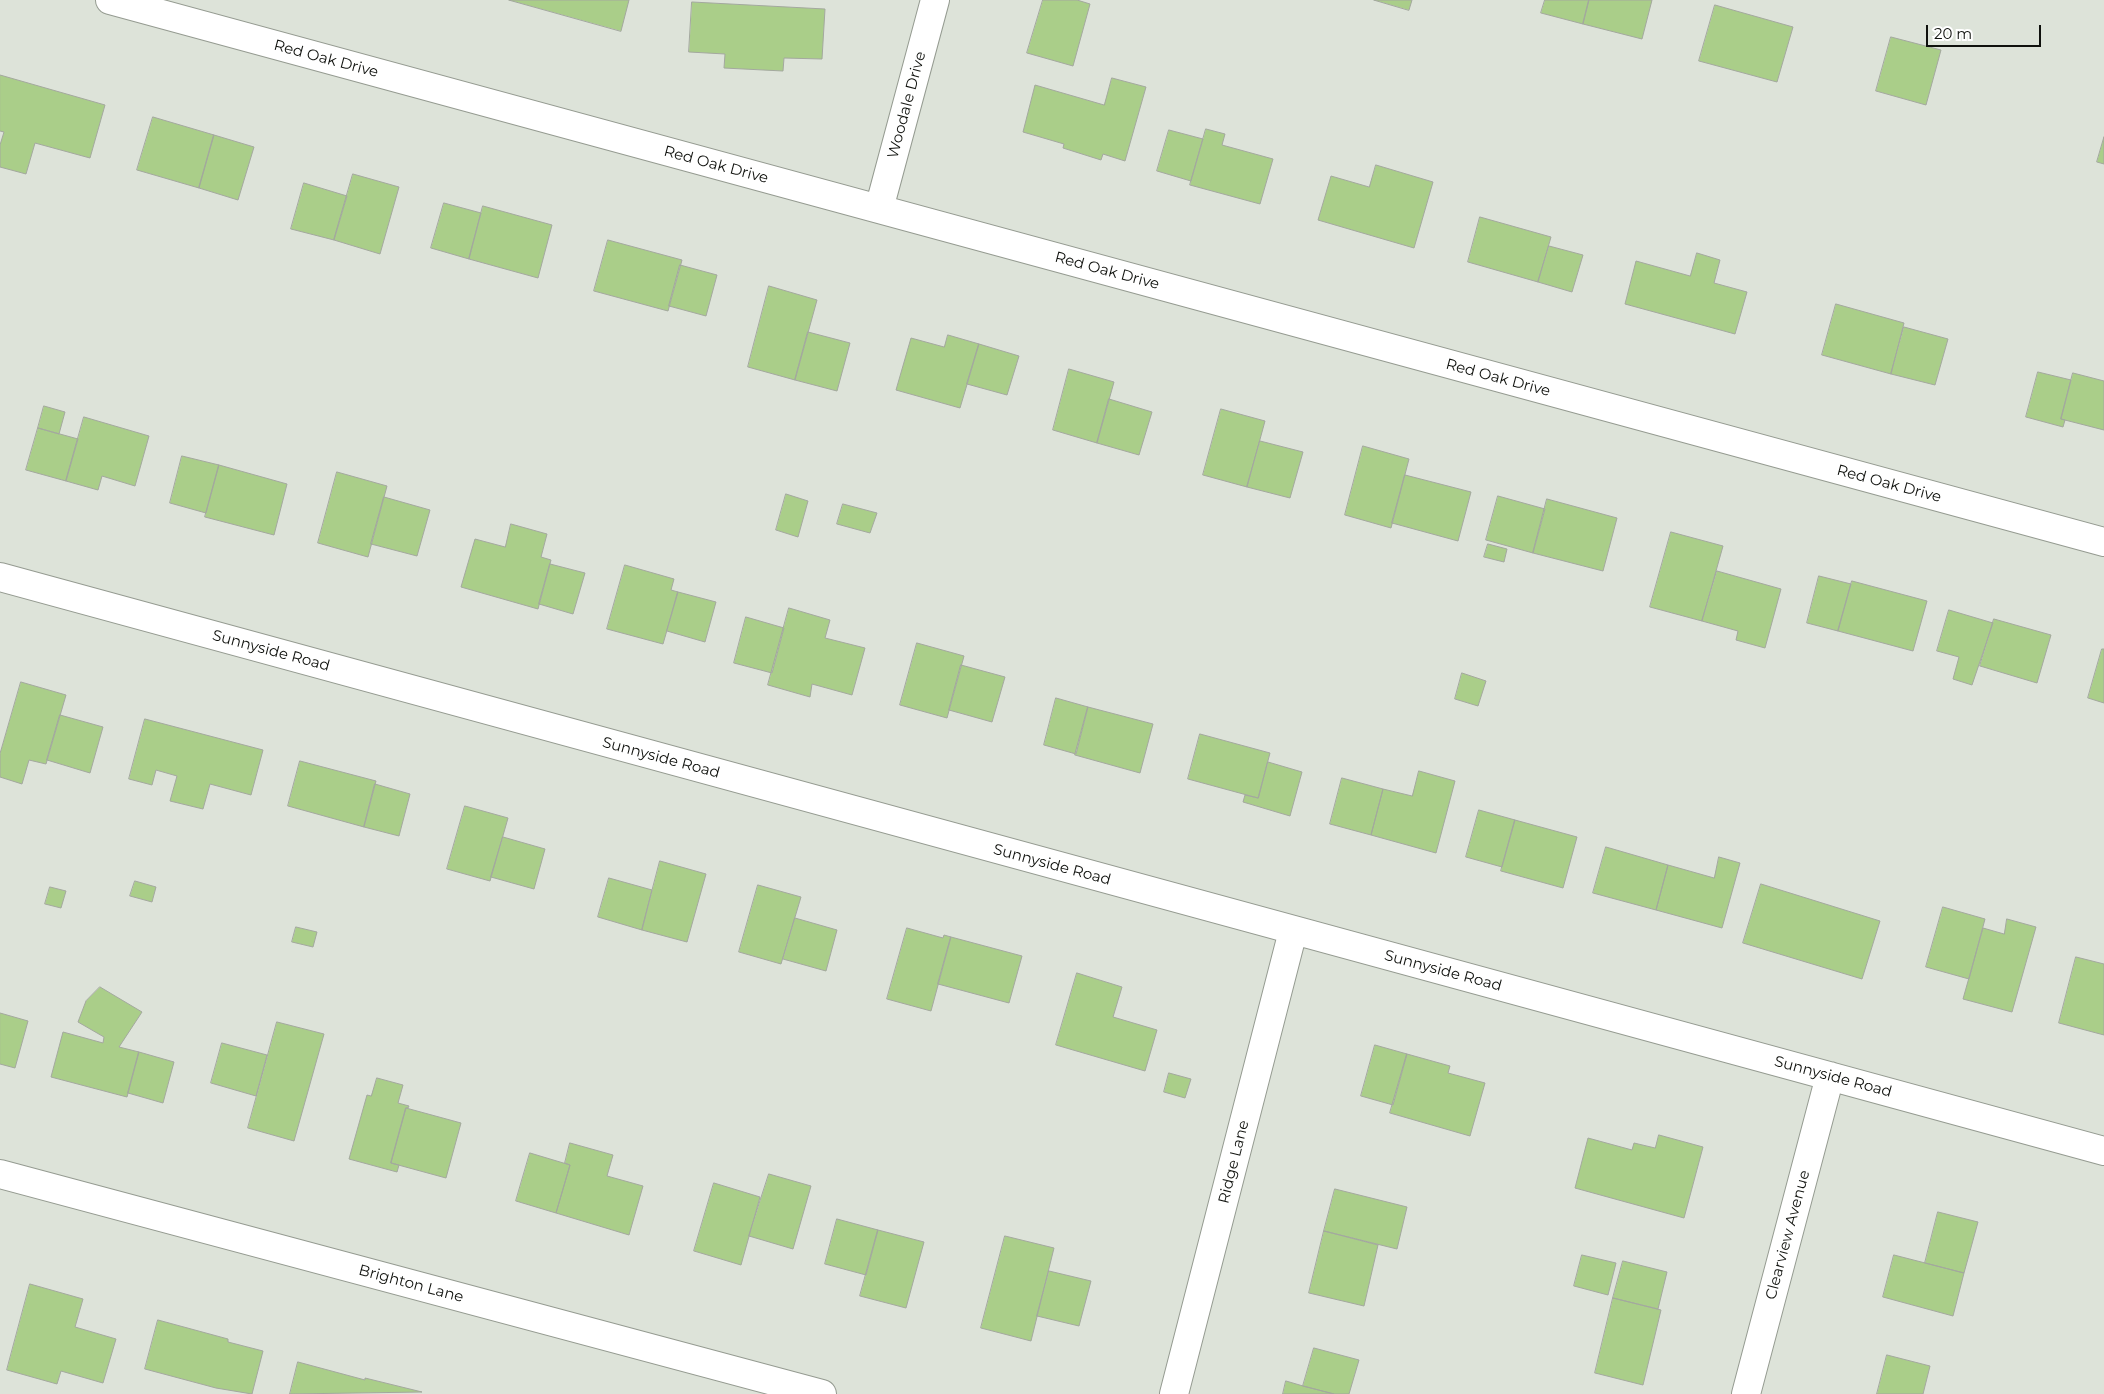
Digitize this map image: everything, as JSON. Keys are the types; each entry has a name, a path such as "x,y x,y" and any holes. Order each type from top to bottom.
{"street":[{"name":"Red Oak Drive","path":"110,0 2104,542"},
{"name":"Woodale Drive","path":"879,210 935,0"},
{"name":"Sunnyside Road","path":"0,577 2104,1151"},
{"name":"Ridge Lane","path":"1174,1394 1293,931"},
{"name":"Clearview Avenue","path":"1746,1394 1830,1076"},
{"name":"Brighton Lane","path":"0,1174 822,1394"}],"building":[{"path":"509,0 629,0 621,31"},
{"path":"1043,0 1077,0 1090,4 1073,66 1027,53"},
{"path":"1374,0 1412,0 1409,10"},
{"path":"1545,0 1589,0 1583,24 1541,13"},
{"path":"1589,0 1652,0 1642,39 1583,24"},
{"path":"692,2 825,9 822,59 784,58 783,71 724,68 725,54 689,52"},
{"path":"1715,5 1793,27 1777,82 1699,61"},
{"path":"1891,37 1941,50 1926,105 1876,91"},
{"path":"0,75 105,105 90,158 35,143 26,174 0,167 0,145 4,132 0,131"},
{"path":"1112,78 1146,87 1125,161 1103,154 1101,160 1063,148 1064,144 1023,132 1035,85 1104,105"},
{"path":"153,117 214,135 199,188 137,170"},
{"path":"1206,129 1225,134 1222,145 1273,159 1260,204 1190,185"},
{"path":"1169,130 1203,139 1191,181 1157,171"},
{"path":"214,135 254,147 238,200 199,188"},
{"path":"2104,137 2104,164 2097,162"},
{"path":"1376,165 1433,182 1414,248 1318,220 1331,176 1369,187"},
{"path":"353,174 399,187 380,254 334,240"},
{"path":"304,183 347,196 334,240 291,229"},
{"path":"444,203 481,213 469,259 431,248"},
{"path":"483,206 552,225 538,278 469,259"},
{"path":"1480,217 1551,237 1538,282 1468,262"},
{"path":"608,240 682,260 668,311 594,291"},
{"path":"1549,246 1583,255 1572,292 1538,282"},
{"path":"1697,253 1720,260 1714,283 1747,292 1735,334 1625,304 1636,261 1690,276"},
{"path":"680,265 717,275 706,316 669,306"},
{"path":"769,286 817,300 795,380 748,367"},
{"path":"1836,304 1904,323 1891,374 1822,355"},
{"path":"1904,327 1948,339 1935,385 1891,374"},
{"path":"808,332 850,343 837,391 795,380"},
{"path":"948,335 979,344 960,408 896,390 911,338 944,347"},
{"path":"979,344 1019,356 1007,395 967,384"},
{"path":"1069,369 1114,382 1097,443 1053,430"},
{"path":"2038,372 2071,380 2061,419 2065,420 2063,427 2026,417"},
{"path":"2073,373 2104,381 2104,430 2061,419"},
{"path":"1109,399 1152,412 1139,455 1097,443"},
{"path":"44,406 65,412 59,434 38,428"},
{"path":"1221,409 1265,421 1247,487 1203,475"},
{"path":"84,417 149,436 135,486 102,476 98,490 66,481"},
{"path":"38,428 78,439 66,481 26,470"},
{"path":"1260,441 1303,452 1290,498 1247,487"},
{"path":"1363,446 1409,459 1391,528 1345,515"},
{"path":"182,456 219,465 206,513 170,503"},
{"path":"219,465 287,484 274,535 205,517"},
{"path":"337,472 387,486 368,557 318,543"},
{"path":"1405,475 1471,492 1458,541 1392,523"},
{"path":"786,494 808,501 798,537 776,530"},
{"path":"1498,496 1545,509 1533,553 1486,540"},
{"path":"384,497 430,510 417,556 371,544"},
{"path":"1547,499 1617,518 1603,571 1533,553"},
{"path":"843,504 877,513 870,533 837,524"},
{"path":"511,524 547,534 541,557 551,560 538,609 461,587 475,539 505,547"},
{"path":"1671,532 1723,546 1702,621 1650,607"},
{"path":"1488,544 1507,549 1504,562 1484,557"},
{"path":"550,564 585,573 573,614 539,604"},
{"path":"625,565 674,579 671,590 678,592 663,644 607,629"},
{"path":"1717,571 1781,589 1765,648 1736,640 1738,631 1702,621"},
{"path":"1819,576 1851,584 1838,631 1807,623"},
{"path":"1852,581 1927,601 1913,651 1838,631"},
{"path":"678,592 716,602 705,642 667,631"},
{"path":"789,608 830,620 825,638 865,648 852,695 812,684 810,697 768,685"},
{"path":"1949,610 1993,623 1972,685 1953,679 1959,657 1937,651"},
{"path":"746,617 784,628 772,673 734,663"},
{"path":"1994,619 2051,635 2037,683 1980,666"},
{"path":"917,643 964,656 947,718 900,705"},
{"path":"2102,649 2104,649 2104,703 2088,698"},
{"path":"961,665 1005,677 992,722 949,710"},
{"path":"1462,673 1486,681 1478,706 1455,699"},
{"path":"21,682 66,695 46,764 29,760 22,784 0,777 0,754"},
{"path":"1056,698 1088,707 1076,754 1044,745"},
{"path":"1088,707 1153,724 1140,773 1075,755"},
{"path":"60,715 103,727 90,773 47,760"},
{"path":"145,719 263,750 251,795 210,784 203,809 170,801 177,776 156,770 152,785 129,779"},
{"path":"1200,734 1270,753 1258,798 1188,779"},
{"path":"300,761 376,781 364,827 288,806"},
{"path":"1268,762 1302,772 1290,816 1243,802 1245,795 1258,798"},
{"path":"1419,771 1455,781 1436,853 1371,835 1383,789 1412,796"},
{"path":"1342,778 1383,789 1371,835 1330,824"},
{"path":"375,784 410,794 399,836 364,827"},
{"path":"465,806 508,818 490,881 447,869"},
{"path":"1479,810 1515,820 1502,867 1466,857"},
{"path":"1515,820 1577,837 1563,888 1501,871"},
{"path":"503,837 545,849 534,889 491,877"},
{"path":"1606,847 1668,865 1656,910 1593,893"},
{"path":"1719,857 1740,863 1722,928 1656,910 1668,865 1714,878"},
{"path":"660,861 706,874 687,942 642,930"},
{"path":"609,878 652,890 642,930 598,917"},
{"path":"135,881 156,887 152,902 130,896"},
{"path":"1761,884 1880,921 1862,979 1743,943"},
{"path":"758,885 801,897 781,964 739,952"},
{"path":"50,887 66,891 61,908 45,904"},
{"path":"1943,907 1985,919 1969,979 1926,967"},
{"path":"795,918 837,930 826,971 783,959"},
{"path":"2007,919 2036,927 2012,1012 1963,999 1983,928 2004,934"},
{"path":"296,927 317,932 313,947 292,942"},
{"path":"907,928 943,938 944,935 951,937 931,1011 887,999"},
{"path":"951,937 1022,956 1009,1003 938,984"},
{"path":"2076,957 2104,964 2104,1035 2059,1023"},
{"path":"1077,973 1122,987 1113,1017 1157,1030 1145,1071 1056,1045"},
{"path":"100,987 142,1012 119,1047 139,1052 127,1097 51,1077 63,1032 103,1043 104,1037 78,1022 86,1001"},
{"path":"0,1013 28,1021 15,1068 0,1064"},
{"path":"277,1022 324,1034 294,1141 248,1128"},
{"path":"222,1043 267,1055 256,1096 211,1083"},
{"path":"1375,1045 1407,1054 1393,1105 1361,1096"},
{"path":"139,1052 174,1062 163,1103 128,1093"},
{"path":"1407,1054 1450,1066 1448,1073 1485,1083 1470,1136 1390,1113"},
{"path":"1169,1073 1191,1079 1185,1098 1164,1092"},
{"path":"377,1078 403,1085 398,1103 409,1106 406,1108 391,1163 399,1165 397,1172 349,1159 367,1095 371,1096"},
{"path":"406,1108 461,1123 446,1178 391,1163"},
{"path":"1659,1135 1703,1147 1684,1218 1575,1188 1588,1138 1632,1150 1634,1143 1655,1148"},
{"path":"570,1143 613,1155 607,1176 643,1186 629,1235 556,1213 570,1165 565,1163"},
{"path":"530,1153 570,1165 556,1213 516,1201"},
{"path":"769,1174 811,1186 793,1249 749,1236"},
{"path":"714,1183 760,1197 741,1265 694,1251"},
{"path":"1335,1189 1407,1207 1397,1249 1324,1231"},
{"path":"1938,1212 1978,1222 1964,1273 1925,1263"},
{"path":"837,1219 878,1230 866,1275 825,1264"},
{"path":"878,1230 924,1242 906,1308 860,1296"},
{"path":"1324,1231 1378,1245 1364,1306 1309,1293"},
{"path":"1005,1236 1054,1248 1031,1341 981,1328"},
{"path":"1582,1255 1616,1263 1608,1295 1574,1286"},
{"path":"1894,1255 1964,1273 1953,1316 1883,1297"},
{"path":"1623,1261 1667,1272 1658,1309 1613,1298"},
{"path":"1049,1271 1091,1281 1079,1326 1037,1316"},
{"path":"30,1284 83,1299 75,1327 116,1339 103,1383 61,1371 57,1384 7,1370"},
{"path":"1613,1298 1661,1310 1643,1385 1595,1373"},
{"path":"158,1320 228,1339 228,1342 263,1351 252,1394 216,1388 145,1369"},
{"path":"1314,1348 1359,1360 1349,1394 1334,1394 1303,1386"},
{"path":"1887,1355 1930,1366 1923,1394 1877,1394"},
{"path":"298,1362 365,1380 365,1378 422,1392 290,1394"},
{"path":"1286,1381 1303,1386 1334,1394 1283,1394"}]}
